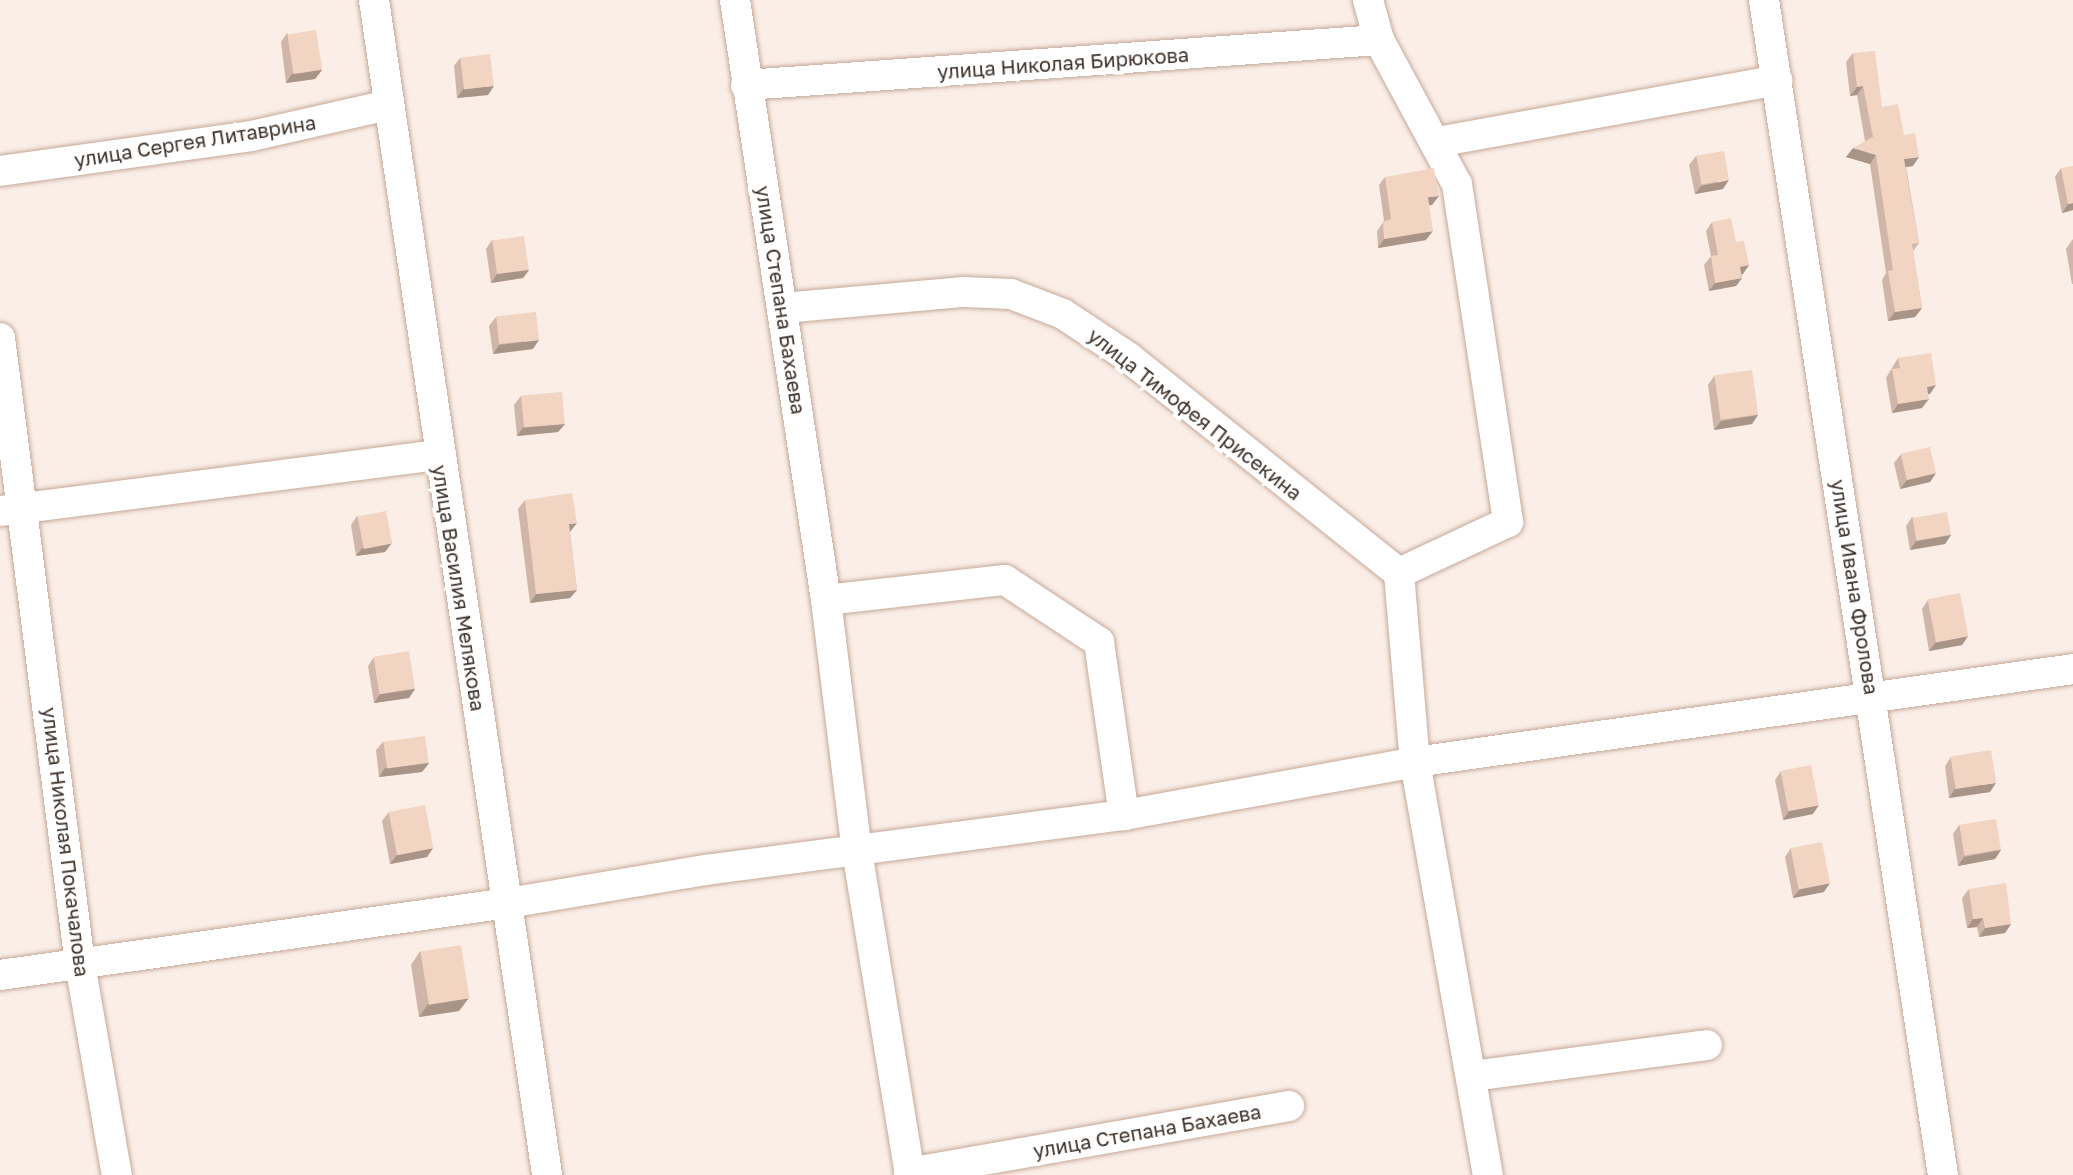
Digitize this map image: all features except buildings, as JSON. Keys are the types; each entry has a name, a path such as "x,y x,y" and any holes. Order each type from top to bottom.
{"street":[{"name":"улица Василия Мелякова","path":"374,0 547,1175"},
{"name":"улица Степана Бахаева","path":"735,0 826,600 857,851 909,1174 1289,1106"},
{"path":"1368,0 1379,40 1409,99 1437,142 1457,184 1508,522 1399,573 1415,762 1473,1076 1488,1175"},
{"name":"улица Ивана Фролова","path":"1764,0 1943,1175"},
{"name":"улица Николая Бирюкова","path":"746,85 1379,40"},
{"path":"1437,142 1777,80"},
{"name":"улица Сергея Литаврина","path":"0,171 251,136 389,105"},
{"name":"улица Тимофея Присекина","path":"783,308 964,292 1011,294 1063,314 1128,357 1399,573"},
{"path":"0,338 12,509 439,455"},
{"name":"улица Николая Покачалова","path":"12,509 80,964 117,1175"},
{"path":"826,600 1005,580 1099,642 1124,815"},
{"path":"0,975 508,903 706,870 1124,815 1415,762 1872,700 2073,669"},
{"path":"1473,1076 1707,1045"}]}
